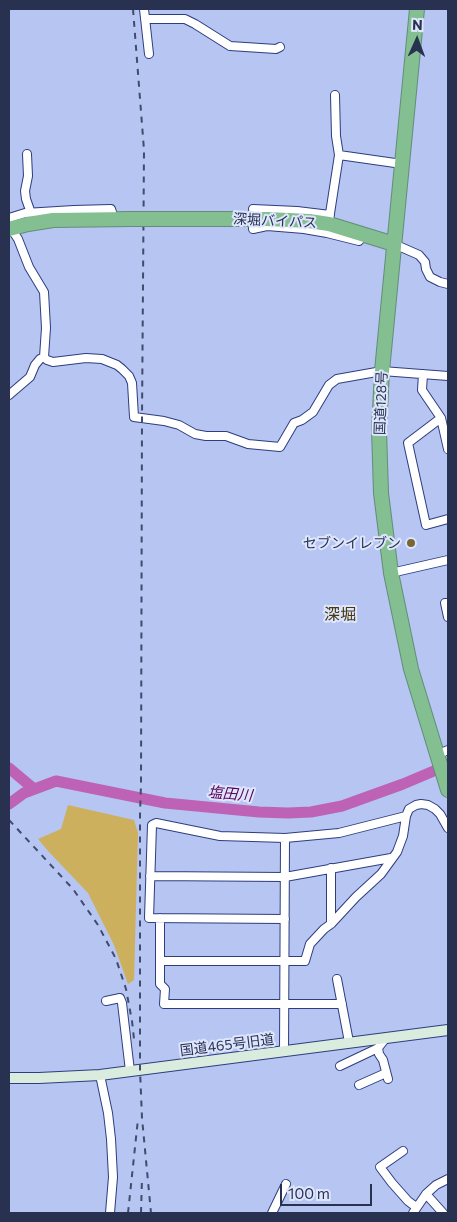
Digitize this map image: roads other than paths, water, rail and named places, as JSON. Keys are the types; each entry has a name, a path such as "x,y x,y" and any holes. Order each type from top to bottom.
{"highway":[{"name":"国道128号","path":"417,9 382,371 379,430 381,493 392,573 411,669 443,752 448,790"},
{"name":"深堀バイパス","path":"9,225 52,220 267,219 309,221 328,224 394,244"}],"street":[{"path":"144,9 148,54"},
{"path":"145,19 185,19 230,46 276,49 280,47"},
{"path":"328,224 339,154 336,136 335,95"},
{"path":"28,154 28,176 25,191 30,213"},
{"path":"339,154 402,164"},
{"path":"112,212 111,210 83,210 30,213 9,225 18,239 29,267 44,292 46,328 44,356 47,360 53,362 86,358 102,360 122,368 132,383 134,418 164,421 179,425 195,434 226,436 248,444 280,447 294,423 313,412 329,385 337,379 382,371 448,376"},
{"path":"253,210 297,211 328,224"},
{"path":"253,229 267,226 304,229 328,224"},
{"path":"394,244 419,255 425,262 430,277 448,284"},
{"path":"9,395 30,377 35,364 44,356"},
{"path":"423,374 422,390 441,418 448,449"},
{"path":"441,418 408,443 426,524 448,520"},
{"path":"392,573 448,560"},
{"path":"448,603 445,603 448,617"},
{"path":"160,961 305,962 310,944 381,874 397,852 404,836 406,816 409,809 416,805 428,805 435,808 448,828"},
{"path":"285,919 149,918 152,825 156,823 220,836 285,838 339,833 406,816"},
{"path":"284,1052 285,838"},
{"path":"150,876 285,877 391,858"},
{"path":"330,868 331,924"},
{"path":"160,918 160,984 164,989 164,1004 342,1004"},
{"path":"337,979 349,1042"},
{"path":"106,1001 120,998 122,1003 130,1071"},
{"name":"国道465号旧道","path":"9,1078 100,1075 448,1030"},
{"path":"340,1066 378,1048 386,1038"},
{"path":"359,1085 366,1078 387,1076 378,1048"},
{"path":"100,1075 111,1139 113,1177 110,1213"},
{"path":"403,1151 380,1167 414,1210 426,1194 436,1185 448,1179"},
{"path":"272,1213 286,1184"},
{"path":"426,1194 443,1213"}],"waterway":[{"name":"塩田川","path":"9,804 24,793 56,781 165,803 259,812 311,812 342,806 448,765"},
{"path":"9,768 34,789"}],"railway":[{"path":"133,9 144,150 140,1070 142,1118 151,1213"},
{"path":"9,820 73,889 98,925 116,959 126,989 134,1039"},
{"path":"128,1213 138,1119"},
{"path":"141,1213 142,1178"}],"place":[{"name":"セブンイレブン","path":"411,543"}],"district":[{"name":"深堀","path":"340,615"}]}
